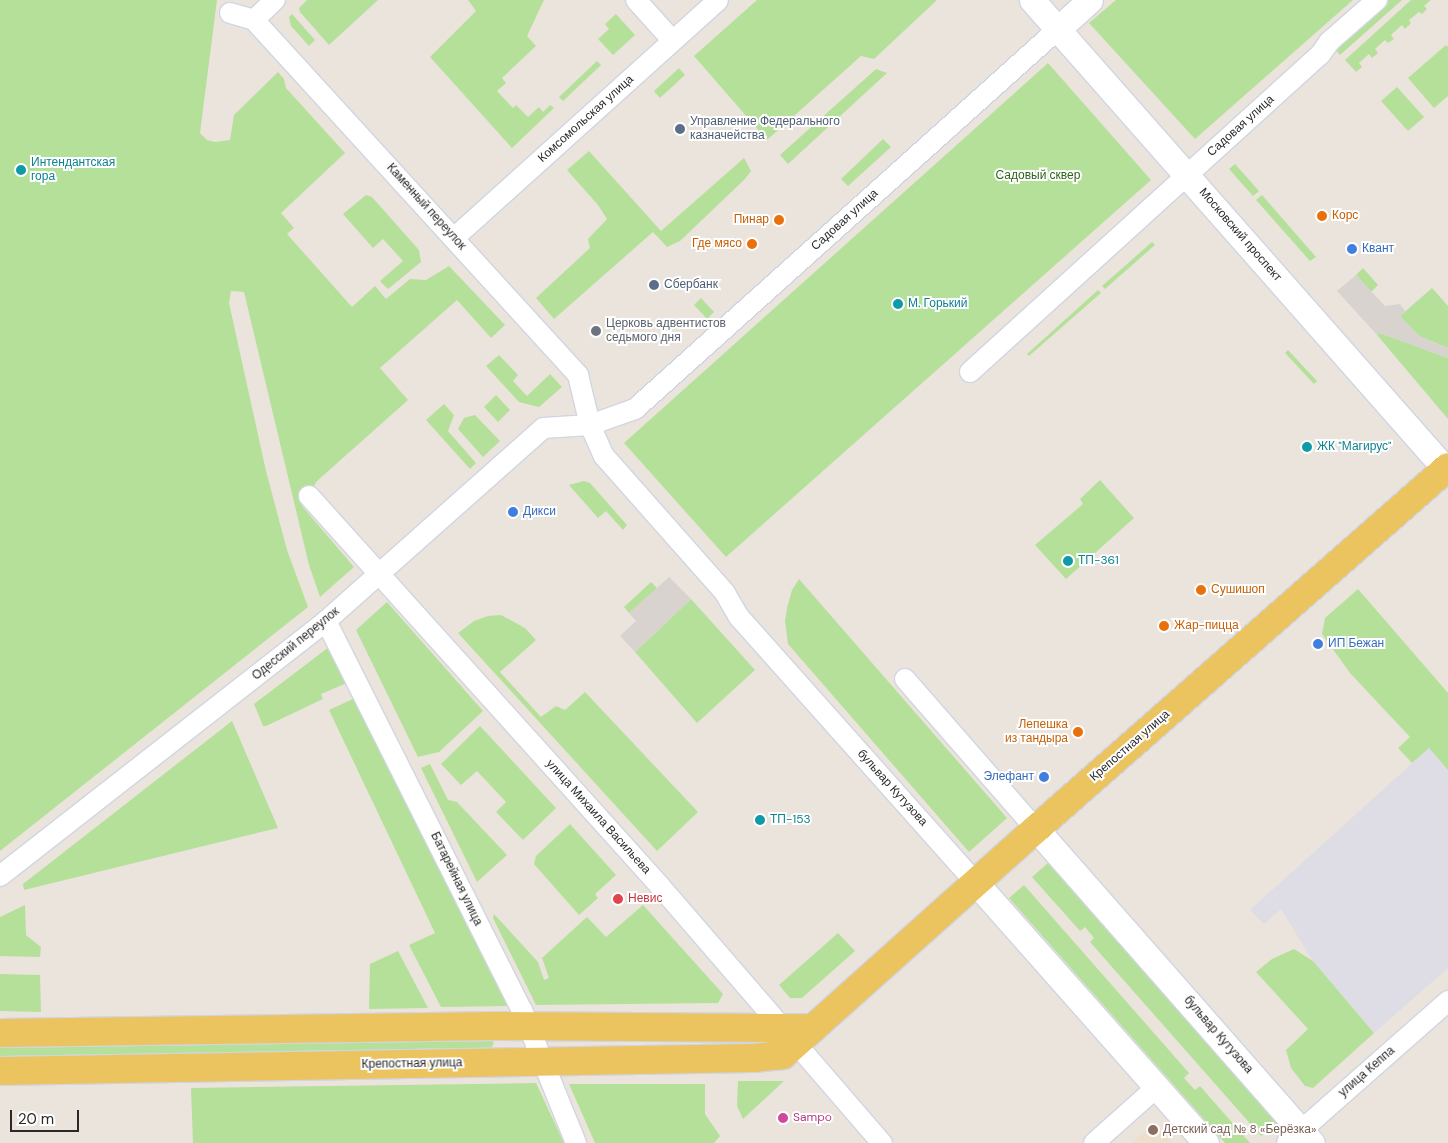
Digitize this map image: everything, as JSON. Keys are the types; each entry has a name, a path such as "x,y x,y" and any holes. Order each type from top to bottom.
{"main road":[{"name":"Крепостная улица","path":"0,1071 771,1058 783,1055 798,1034 976,883 1447,469"},
{"path":"0,1033 528,1026 798,1034"}],"street":[{"path":"230,14 254,20 275,0"},
{"path":"636,0 672,40"},
{"name":"Комсомольская улица","path":"454,238 718,0"},
{"name":"Московский проспект","path":"1032,0 1447,469"},
{"name":"Садовая улица","path":"590,425 634,409 1090,0"},
{"name":"Садовая улица","path":"970,372 1320,55 1329,42 1377,0"},
{"name":"Каменный переулок","path":"254,20 578,376 590,425"},
{"name":"Одесский переулок","path":"0,876 326,620 543,428 590,425"},
{"name":"бульвар Кутузова","path":"590,425 604,456 731,589 739,617 1206,1143"},
{"name":"улица Михаила Васильева","path":"309,496 649,874 798,1034 882,1143"},
{"name":"Батарейная улица","path":"326,620 528,1026 576,1143"},
{"name":"бульвар Кутузова","path":"905,679 1036,829 1300,1139"},
{"name":"улица Кеппа","path":"1300,1139 1448,1001"},
{"path":"1094,1143 1156,1086"}],"shaded area":[{"path":"1356,275 1385,306 1400,304 1405,311 1400,316 1419,336 1448,348 1448,358 1380,333 1377,335 1337,291"},
{"path":"669,577 691,599 635,652 620,636 636,621 629,613"},
{"path":"1429,748 1448,770 1448,968 1374,1033 1313,961 1281,909 1264,924 1250,910"},
{"name":"Детский сад № 8 «Берёзка»","path":"1153,1123 1172,1143 1132,1143 1138,1137"}],"green space":[{"path":"0,0 217,0 200,133 207,140 215,142 230,140 234,115 278,72 284,79 286,88 345,153 281,213 294,228 287,234 352,307 375,286 386,299 410,279 426,280 449,266 505,325 491,338 457,300 380,368 408,400 317,481 302,506 354,567 320,597 309,565 244,292 231,291 229,303 266,471 287,550 308,607 0,851"},
{"path":"307,0 378,0 329,45 300,12 299,8"},
{"path":"468,0 544,0 527,36 536,46 502,78 506,83 497,91 513,108 516,105 528,117 539,107 543,112 550,105 554,108 512,148 430,57 476,11"},
{"path":"757,0 937,0 874,59 861,56 767,140 694,56"},
{"path":"1116,0 1353,0 1195,139 1089,23"},
{"path":"1387,0 1402,0 1340,55 1333,47"},
{"path":"1411,0 1431,0 1424,6 1427,9 1422,14 1419,12 1409,20 1411,23 1405,29 1402,25 1391,35 1394,39 1388,43 1385,40 1375,49 1378,53 1372,58 1369,54 1359,63 1362,67 1356,72 1345,60"},
{"path":"292,14 315,40 309,46 291,26 289,17"},
{"path":"616,14 635,35 613,55 598,39 609,29 605,24"},
{"path":"1446,45 1448,47 1448,96 1434,108 1408,78"},
{"path":"597,61 601,65 563,101 559,97"},
{"name":"Садовый сквер","path":"1048,63 1151,180 726,557 624,443"},
{"path":"679,68 685,75 660,98 654,91"},
{"path":"876,69 887,73 788,164 780,155"},
{"path":"1397,87 1424,117 1408,131 1381,101"},
{"path":"883,139 891,147 848,186 841,179"},
{"path":"589,151 661,231 744,158 751,171 680,241 667,247 653,232 554,319 536,298 590,248 588,239 607,219 598,205 567,170"},
{"path":"1235,164 1259,191 1253,196 1229,169"},
{"path":"366,195 372,197 419,250 421,262 388,289 380,281 403,261 383,239 373,248 343,214"},
{"path":"1262,195 1316,257 1310,261 1256,200"},
{"path":"1152,242 1155,245 1105,289 1102,286"},
{"path":"1363,268 1378,285 1371,292 1356,275"},
{"path":"1432,288 1448,306 1448,348 1419,336 1400,316"},
{"path":"1098,290 1101,293 1029,356 1027,354"},
{"path":"701,298 714,312 707,319 694,305"},
{"path":"1380,333 1448,358 1448,419 1377,335"},
{"path":"1288,350 1317,381 1314,384 1285,353"},
{"path":"499,355 518,375 513,381 527,396 550,374 562,387 539,407 519,402 486,366"},
{"path":"496,395 510,410 498,422 484,407"},
{"path":"444,404 454,415 448,431 476,463 470,469 426,420"},
{"path":"475,415 500,441 483,457 458,429 464,418"},
{"path":"1100,480 1134,518 1066,579 1035,545 1083,504 1080,499"},
{"path":"584,481 590,483 627,525 623,530 606,511 598,518 569,485"},
{"path":"799,579 1007,818 969,852 788,644 785,621 787,608 792,590"},
{"path":"651,582 657,588 629,613 624,607"},
{"path":"1358,589 1448,693 1448,770 1429,748 1412,763 1398,748 1410,737 1350,673 1322,634 1325,618"},
{"path":"691,599 755,670 697,723 635,652"},
{"path":"387,602 483,711 439,752 418,757 356,630"},
{"path":"501,615 525,628 536,640 500,672 541,717 556,706 565,710 585,692 698,812 657,851 458,633 474,621 488,616"},
{"path":"329,647 347,683 321,694 323,699 263,726 254,704"},
{"path":"355,698 510,1006 441,1007 409,945 435,933 329,710"},
{"path":"232,721 278,828 24,890 23,884"},
{"path":"480,726 556,808 523,840 496,812 506,802 477,771 461,785 441,764"},
{"path":"430,764 448,800 457,802 507,855 477,882 421,768"},
{"path":"570,824 616,875 595,894 598,898 579,915 534,864 536,856"},
{"path":"1048,863 1277,1122 1261,1136 1090,942 1094,938 1085,927 1080,931 1032,877"},
{"path":"1024,885 1189,1073 1184,1078 1195,1090 1200,1086 1250,1143 1225,1143 1009,898"},
{"path":"25,905 26,935 41,947 40,957 0,956 0,917"},
{"path":"643,905 723,994 718,1003 536,1005 493,918 494,914 538,962 544,980 549,978 542,958 587,917 606,937"},
{"path":"838,933 855,951 802,998 790,998 779,985"},
{"path":"1294,949 1313,961 1374,1033 1313,1088 1305,1086 1291,1068 1286,1050 1308,1029 1256,972 1272,959"},
{"path":"398,951 428,1008 369,1009 370,964"},
{"path":"0,974 40,975 41,1012 0,1011"},
{"path":"490,1038 494,1043 491,1049 0,1060 0,1045"},
{"path":"738,1081 784,1081 743,1119 737,1106"},
{"path":"536,1083 564,1143 193,1143 191,1088"},
{"path":"569,1084 705,1084 705,1114 720,1136 714,1143 595,1143"}],"place":[{"name":"Управление Федерального казначейства","path":"680,129"},
{"name":"Интендантская гора","path":"21,170"},
{"name":"Корс","path":"1322,216"},
{"name":"Пинар","path":"779,220"},
{"name":"Где мясо","path":"752,244"},
{"name":"Квант","path":"1352,249"},
{"name":"Сбербанк","path":"654,285"},
{"name":"М. Горький","path":"898,304"},
{"name":"Церковь адвентистов седьмого дня","path":"596,331"},
{"name":"ЖК \"Магирус\"","path":"1307,447"},
{"name":"Дикси","path":"513,512"},
{"name":"ТП-361","path":"1068,561"},
{"name":"Сушишоп","path":"1201,590"},
{"name":"Жар-пицца","path":"1164,626"},
{"name":"ИП Бежан","path":"1318,644"},
{"name":"Лепешка из тандыра","path":"1078,732"},
{"name":"Элефант","path":"1044,777"},
{"name":"ТП-153","path":"760,820"},
{"name":"Невис","path":"618,899"},
{"name":"Sampo","path":"783,1118"},
{"name":"Детский сад № 8 «Берёзка»","path":"1153,1130"}]}
